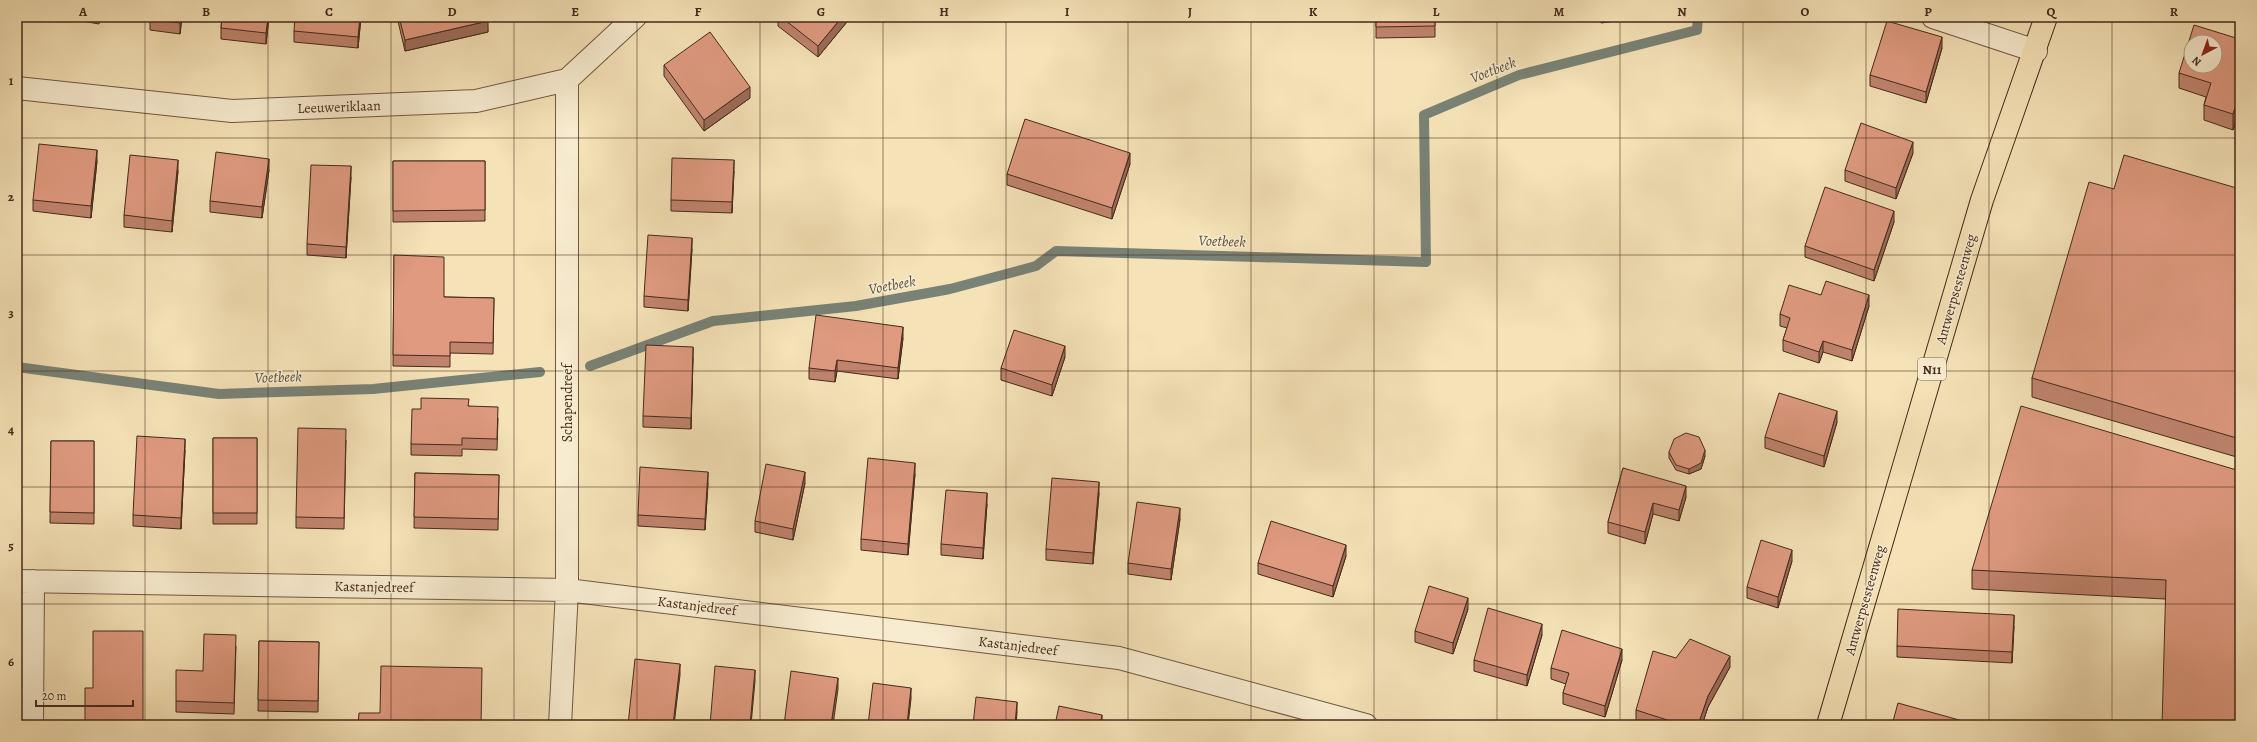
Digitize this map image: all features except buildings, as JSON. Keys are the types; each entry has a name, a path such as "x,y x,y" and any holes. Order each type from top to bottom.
{"main road":[{"name":"Antwerpsesteenweg","path":"1828,725 1982,200 2036,51 2046,17"}],"street":[{"name":"Leeuweriklaan","path":"17,88 232,111 476,101 567,80 635,17"},
{"path":"1933,17 2036,51"},
{"name":"Schapendreef","path":"560,725 567,590 567,80"},
{"path":"25,581 32,725"},
{"name":"Kastanjedreef","path":"25,581 567,590 1119,658 1366,725"}],"waterway":[{"name":"Voetbeek","path":"590,366 713,321 856,306 950,289 1036,266 1056,251 1426,262 1424,115 1519,75 1697,30 1698,17"},
{"name":"Voetbeek","path":"17,367 219,394 373,389 540,372"}]}
